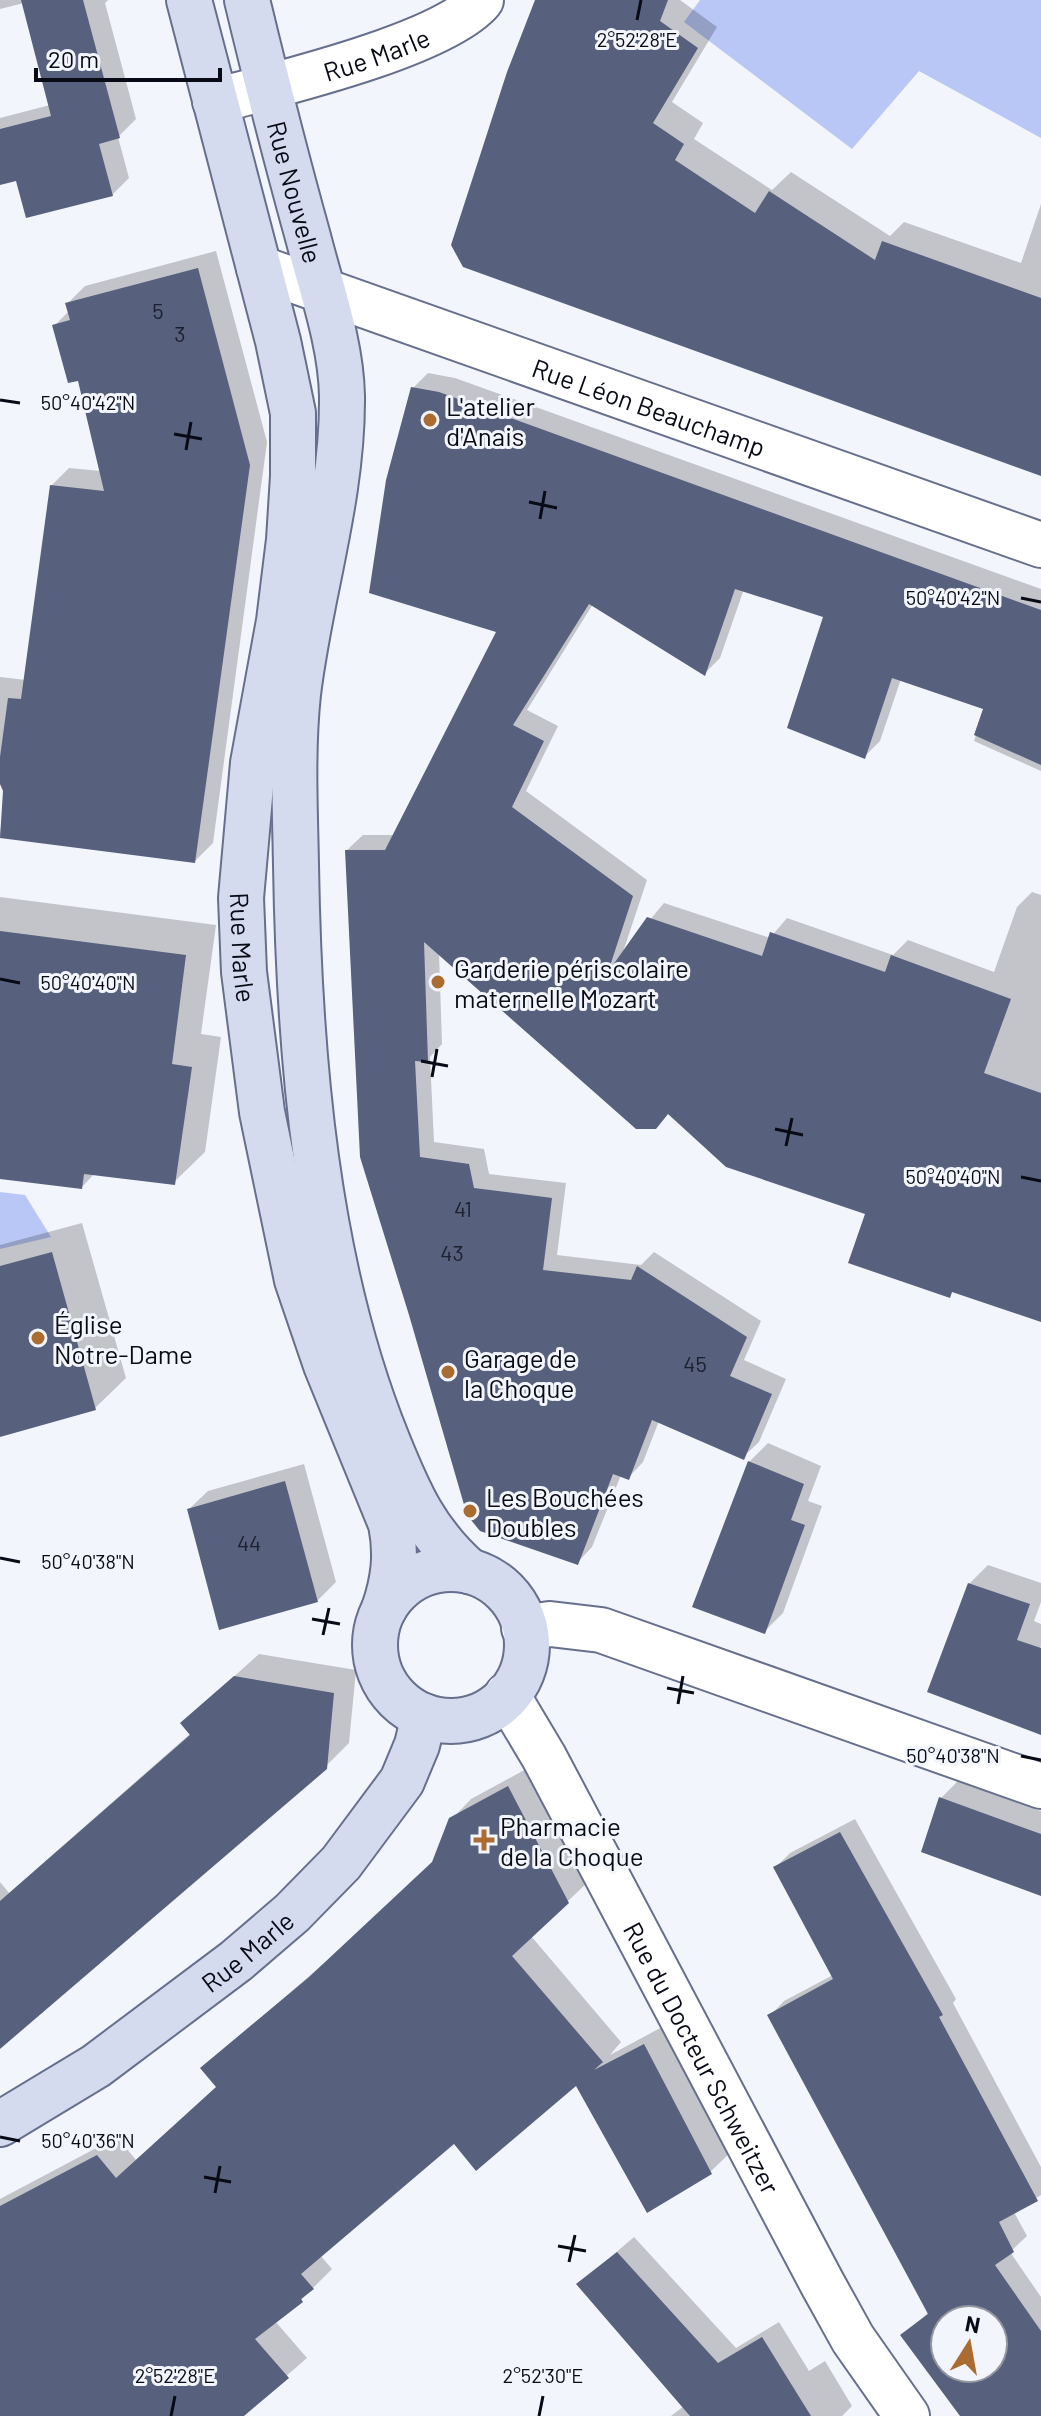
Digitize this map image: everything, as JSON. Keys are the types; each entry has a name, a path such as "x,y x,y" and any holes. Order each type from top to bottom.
{"main road":[{"name":"Rue Nouvelle","path":"189,0 259,268"},
{"name":"Rue Nouvelle","path":"247,0 321,289"},
{"name":"Rue Marle","path":"259,268 293,413 293,476 279,621 253,763 246,825 241,898 244,972 262,1112 297,1280 329,1375 391,1524 395,1546 394,1568 384,1609"},
{"name":"Rue Marle","path":"321,289 332,330 342,390 341,447 334,504 298,696 294,790 296,903 308,1093 334,1260 357,1357 371,1399 420,1515 438,1541 469,1571"},
{"path":"449,1568 469,1571 503,1589 514,1603 527,1646 524,1663 507,1695 486,1712 451,1721 424,1716 399,1700 386,1685 378,1667 375,1637 384,1609 395,1592 420,1575 449,1568"},
{"name":"Rue Marle","path":"5,2112 96,2066 236,1961 292,1913 341,1863 402,1781 417,1745 424,1716"}],"street":[{"name":"Rue Marle","path":"215,101 435,32 481,0"},
{"name":"Rue Léon Beauchamp","path":"259,268 1041,545"},
{"path":"524,1628 550,1624 601,1630 1041,1786"},
{"name":"Rue du Docteur Schweitzer","path":"507,1695 551,1770 828,2294 853,2339 907,2416"}],"shaded area":[{"path":"700,0 1041,0 1041,138 919,71 852,149 684,22"},
{"path":"0,1192 25,1195 51,1237 0,1249"}],"building":[{"path":"21,0 83,0 120,138 99,144 113,196 26,218 16,181 0,185 0,129 51,116"},
{"path":"535,0 668,0 660,21 698,48 653,123 684,144 675,160 755,213 769,191 875,260 882,241 1041,298 1041,476 463,267 451,245 507,72"},
{"path":"198,268 250,465 195,863 0,838 3,791 0,757 8,698 21,699 50,485 104,491 78,381 68,383 52,325 70,320 65,303"},
{"path":"411,387 439,392 1041,610 1041,765 974,735 983,709 892,678 865,759 787,728 823,617 735,589 705,676 589,604 513,725 544,741 512,807 633,896 608,972 647,917 762,956 770,932 885,972 891,955 1011,999 984,1073 1041,1093 1041,1322 952,1292 950,1298 848,1263 865,1214 726,1167 668,1114 656,1129 636,1129 424,942 428,1062 415,1061 420,1157 469,1164 474,1188 552,1198 543,1270 631,1280 637,1266 747,1337 730,1376 772,1394 744,1460 652,1420 629,1480 613,1474 578,1565 480,1531 467,1515 360,1157 345,850 385,850 496,632 369,593 386,480"},
{"path":"0,931 186,955 172,1064 192,1067 175,1185 84,1174 82,1189 0,1179"},
{"name":"Église Notre-Dame","path":"52,1252 96,1410 0,1437 0,1266"},
{"path":"748,1461 804,1484 791,1520 805,1525 765,1634 692,1607"},
{"path":"285,1481 318,1602 219,1630 187,1509"},
{"path":"968,1583 1030,1604 1017,1640 1041,1648 1041,1735 927,1692"},
{"path":"234,1676 334,1693 327,1769 0,2049 0,1901 190,1735 180,1723"},
{"path":"508,1786 569,1903 512,1956 603,2062 594,2070 644,2044 712,2174 647,2213 576,2086 476,2171 454,2144 301,2274 314,2289 301,2299 303,2302 255,2339 289,2378 244,2416 0,2416 0,2206 97,2155 116,2178 216,2087 200,2068 308,1978 432,1862 449,1818"},
{"path":"939,1797 1041,1834 1041,1896 921,1852"},
{"path":"840,1832 943,2015 939,2017 1038,2201 999,2222 1014,2252 995,2265 1041,2331 1041,2416 960,2416 936,2384 1009,2384 1009,2304 929,2304 929,2374 900,2335 928,2314 767,2015 833,1979 773,1867"},
{"path":"617,2252 718,2363 762,2337 811,2416 690,2416 576,2284"}],"place":[{"name":"L'atelier d'Anais","path":"430,420"},
{"name":"Garderie périscolaire maternelle Mozart","path":"438,982"},
{"name":"Église Notre-Dame","path":"38,1338"},
{"name":"Garage de la Choque","path":"448,1372"},
{"name":"Les Bouchées Doubles","path":"470,1511"},
{"name":"Pharmacie de la Choque","path":"484,1840"}]}
